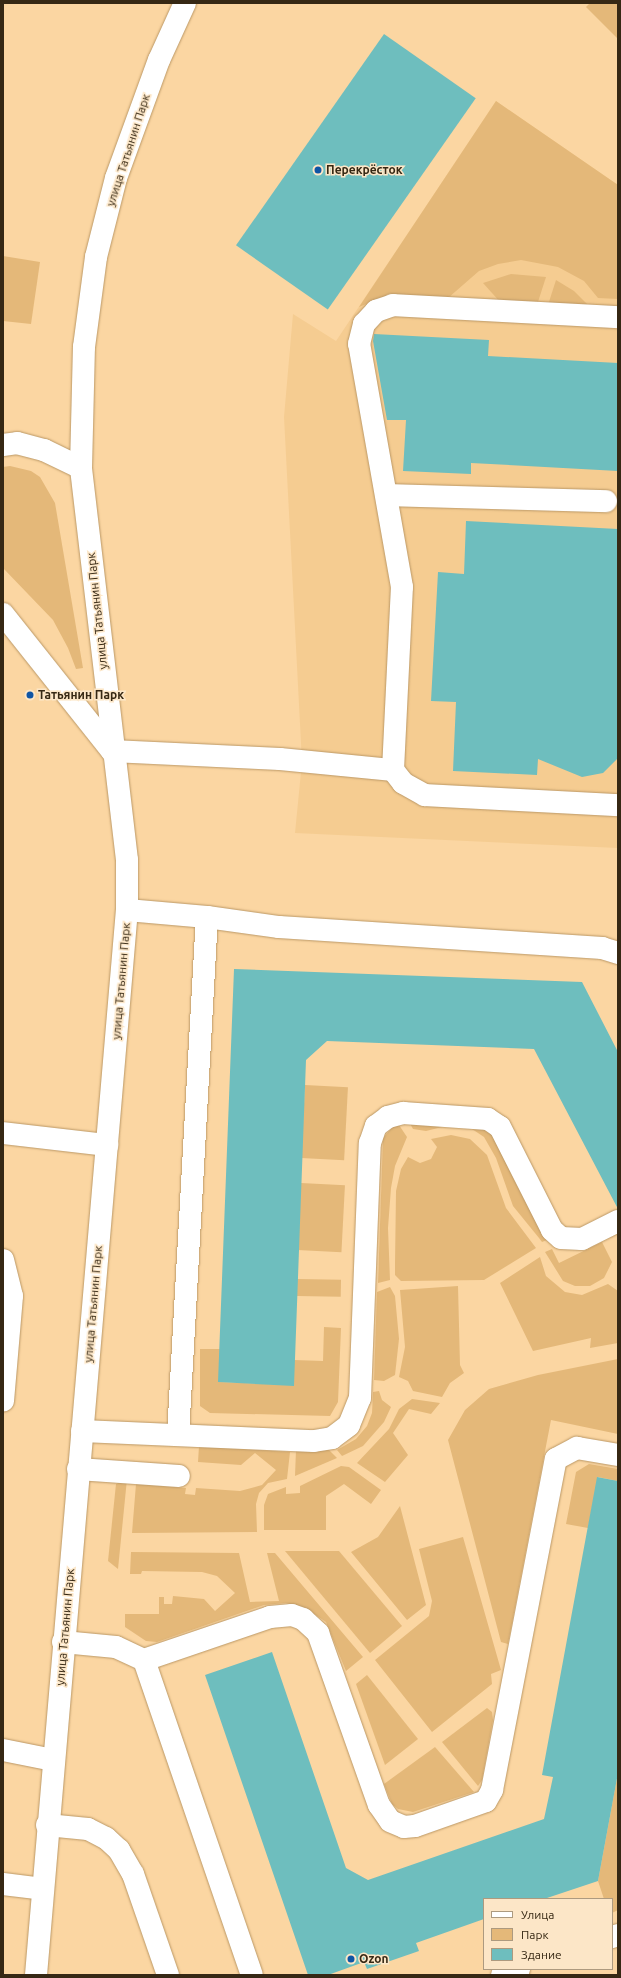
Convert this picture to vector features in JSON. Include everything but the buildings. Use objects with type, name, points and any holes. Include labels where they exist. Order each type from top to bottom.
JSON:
[{"type":"street","name":"улица Татьянин Парк","points":[[36,1975],[41,1889],[127,910],[127,860],[112,751],[81,468],[84,347],[96,256],[116,178],[157,66],[185,3]]},
{"type":"street","points":[[618,317],[393,305],[376,311],[364,324],[359,344],[386,494],[403,600],[393,770],[403,783],[425,795],[618,804]]},
{"type":"street","points":[[3,445],[17,443],[44,450],[81,468]]},
{"type":"street","points":[[386,494],[606,501]]},
{"type":"street","points":[[3,614],[112,751],[280,759],[393,770]]},
{"type":"street","points":[[127,910],[206,916],[279,928],[602,948],[618,953]]},
{"type":"street","points":[[178,1435],[206,916]]},
{"type":"street","points":[[82,1431],[323,1440],[340,1433],[349,1425],[360,1398],[370,1143],[376,1126],[388,1117],[403,1113],[488,1119],[500,1127],[552,1230],[562,1238],[582,1239],[618,1221]]},
{"type":"street","points":[[3,1133],[107,1145]]},
{"type":"street","points":[[3,1260],[12,1296],[5,1356],[3,1401]]},
{"type":"street","points":[[63,1642],[116,1647],[144,1660],[270,1617],[292,1615],[303,1619],[321,1639],[379,1805],[390,1821],[404,1827],[415,1826],[486,1801],[492,1790],[556,1459],[576,1448],[618,1455]]},
{"type":"street","points":[[78,1469],[179,1476]]},
{"type":"street","points":[[144,1660],[252,1975]]},
{"type":"street","points":[[3,1750],[53,1760]]},
{"type":"street","points":[[47,1825],[88,1829],[106,1838],[119,1850],[133,1874],[168,1975]]},
{"type":"street","points":[[3,1884],[41,1889]]},
{"type":"street","points":[[502,1975],[516,1970]]},
{"type":"shaded area","points":[[496,101],[618,185],[618,848],[295,833],[302,762],[284,417],[293,314],[336,341]]},
{"type":"green space","points":[[590,3],[618,3],[618,39],[586,7]]},
{"type":"green space","points":[[496,101],[618,185],[618,299],[598,298],[584,281],[558,267],[521,260],[498,264],[479,271],[448,298],[380,298],[359,307]]},
{"type":"green space","points":[[3,256],[40,262],[31,324],[3,321]]},
{"type":"green space","points":[[511,274],[546,277],[537,305],[501,303],[483,283]]},
{"type":"green space","points":[[556,280],[574,291],[590,307],[548,305]]},
{"type":"green space","points":[[10,466],[31,471],[40,477],[55,503],[83,668],[76,669],[68,648],[53,620],[3,568],[3,467]]},
{"type":"green space","points":[[305,1085],[348,1087],[344,1160],[301,1158]]},
{"type":"green space","points":[[407,1118],[474,1122],[492,1132],[547,1240],[542,1242],[513,1206],[496,1158],[484,1137],[472,1129],[446,1126],[426,1131],[413,1129]]},
{"type":"green space","points":[[397,1122],[407,1137],[395,1166],[391,1188],[388,1228],[390,1280],[378,1283],[383,1138]]},
{"type":"green space","points":[[451,1135],[470,1139],[487,1155],[506,1208],[536,1248],[484,1280],[401,1281],[395,1275],[395,1264],[396,1191],[401,1169],[408,1157],[420,1163],[431,1159],[437,1147],[431,1139]]},
{"type":"green space","points":[[301,1183],[345,1185],[341,1252],[297,1250]]},
{"type":"green space","points":[[602,1242],[612,1262],[604,1278],[590,1286],[575,1286],[563,1281],[545,1252],[552,1249],[559,1263]]},
{"type":"green space","points":[[540,1257],[546,1276],[565,1292],[582,1295],[608,1284],[618,1291],[618,1343],[590,1348],[591,1338],[533,1351],[500,1283]]},
{"type":"green space","points":[[297,1279],[341,1280],[341,1297],[297,1296]]},
{"type":"green space","points":[[458,1286],[460,1365],[464,1373],[450,1383],[442,1397],[413,1391],[408,1381],[399,1377],[405,1347],[400,1290]]},
{"type":"green space","points":[[390,1287],[395,1296],[399,1339],[395,1375],[384,1381],[374,1380],[377,1292]]},
{"type":"green space","points":[[324,1327],[341,1328],[338,1402],[330,1416],[210,1413],[200,1406],[200,1349],[220,1349],[219,1382],[293,1385],[294,1360],[323,1361]]},
{"type":"green space","points":[[618,1359],[618,1434],[551,1420],[508,1644],[501,1642],[448,1440],[465,1410],[489,1389],[538,1375]]},
{"type":"green space","points":[[379,1391],[382,1400],[391,1407],[384,1422],[363,1446],[342,1456],[337,1450],[356,1439],[367,1426],[372,1413],[373,1392]]},
{"type":"green space","points":[[412,1399],[440,1403],[431,1414],[409,1409],[393,1433],[408,1455],[385,1482],[357,1463],[389,1429],[399,1409]]},
{"type":"green space","points":[[199,1446],[290,1452],[287,1479],[268,1483],[259,1493],[256,1504],[257,1532],[132,1533],[136,1484],[186,1488],[185,1494],[195,1495],[196,1488],[240,1491],[262,1485],[276,1470],[255,1453],[241,1465],[198,1462]]},
{"type":"green space","points":[[296,1450],[329,1450],[337,1458],[295,1476]]},
{"type":"green space","points":[[589,1464],[618,1469],[618,1481],[598,1477],[588,1528],[566,1524],[576,1472]]},
{"type":"green space","points":[[341,1466],[349,1467],[381,1490],[371,1504],[344,1484],[326,1496],[326,1530],[264,1530],[264,1505],[268,1494],[286,1487],[286,1494],[300,1493],[300,1486]]},
{"type":"green space","points":[[127,1479],[118,1569],[108,1561],[116,1484]]},
{"type":"green space","points":[[400,1506],[426,1605],[407,1620],[351,1552],[378,1537]]},
{"type":"green space","points":[[463,1537],[501,1670],[491,1674],[492,1684],[432,1732],[375,1660],[429,1616],[432,1601],[419,1549]]},
{"type":"green space","points":[[285,1551],[339,1551],[402,1626],[370,1653]]},
{"type":"green space","points":[[131,1552],[239,1553],[250,1602],[279,1601],[267,1553],[275,1553],[363,1657],[346,1671],[326,1622],[307,1609],[286,1603],[264,1605],[157,1642],[146,1641],[125,1627],[125,1614],[159,1614],[159,1597],[164,1597],[164,1604],[172,1604],[173,1596],[204,1599],[215,1611],[235,1593],[217,1576],[202,1572],[142,1571],[141,1574],[130,1574]]},
{"type":"green space","points":[[367,1675],[418,1739],[385,1765],[356,1684]]},
{"type":"green space","points":[[487,1708],[492,1712],[493,1720],[482,1780],[478,1786],[442,1742]]},
{"type":"green space","points":[[435,1747],[474,1792],[413,1812],[398,1809],[392,1804],[384,1784]]},
{"type":"green space","points":[[618,1773],[618,1910],[613,1912],[613,1898],[604,1898],[598,1881]]},
{"type":"place","name":"Перекрёсток","points":[[318,170]]},
{"type":"place","name":"Татьянин Парк","points":[[30,695]]},
{"type":"place","name":"Ozon","points":[[351,1959]]}]
